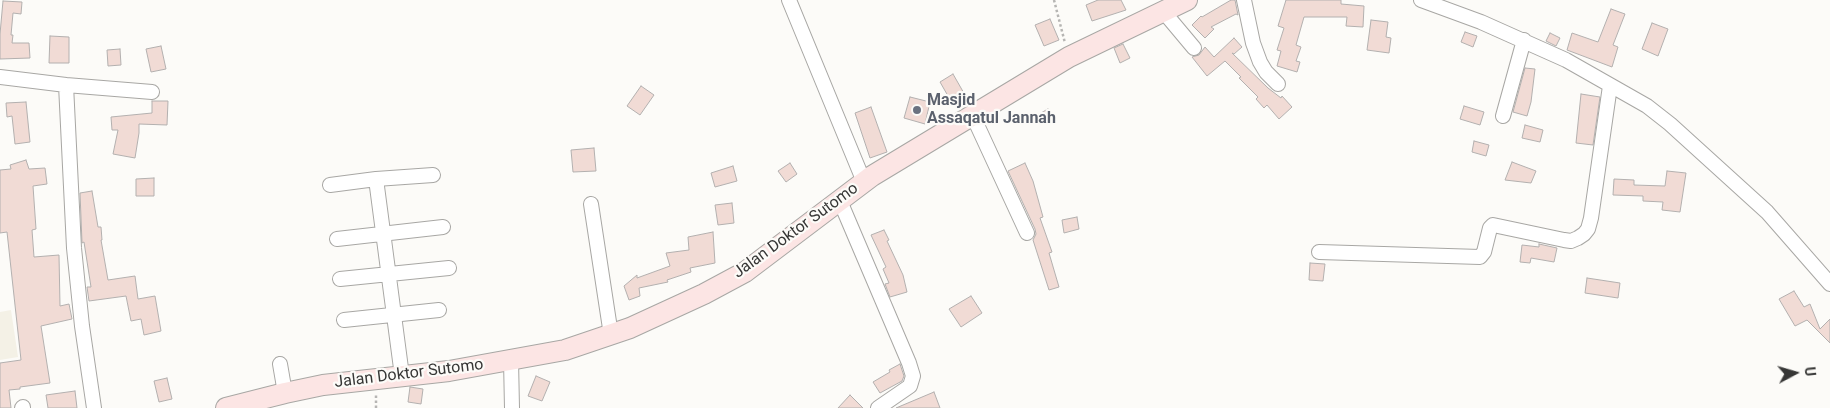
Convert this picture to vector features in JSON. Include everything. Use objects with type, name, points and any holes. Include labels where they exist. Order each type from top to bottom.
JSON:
[{"type":"street","points":[[789,0],[864,182]]},
{"type":"street","name":"Jalan Doktor Sutomo","points":[[226,408],[247,406],[285,393],[324,385],[449,371],[565,350],[611,335],[665,313],[745,272],[864,182],[972,114],[1069,56],[1185,0]]},
{"type":"street","points":[[1244,0],[1253,43],[1260,62],[1266,72],[1278,84]]},
{"type":"street","points":[[1421,0],[1524,40],[1566,60],[1647,106],[1670,124],[1767,212],[1830,284]]},
{"type":"street","points":[[1163,10],[1194,48]]},
{"type":"street","points":[[1503,116],[1524,40]]},
{"type":"street","points":[[0,77],[152,92]]},
{"type":"street","points":[[66,85],[74,248],[82,326],[94,408]]},
{"type":"street","points":[[1319,252],[1458,258],[1480,257],[1484,252],[1490,228],[1493,225],[1564,240],[1571,241],[1578,238],[1588,229],[1591,218],[1610,86]]},
{"type":"street","points":[[972,114],[1027,233]]},
{"type":"street","points":[[330,185],[376,179],[433,175]]},
{"type":"street","points":[[376,179],[402,376]]},
{"type":"street","points":[[840,201],[913,376],[910,386],[878,408]]},
{"type":"street","points":[[591,204],[611,335]]},
{"type":"street","points":[[336,239],[383,232],[443,227]]},
{"type":"street","points":[[340,279],[449,268]]},
{"type":"street","points":[[344,320],[438,310]]},
{"type":"street","points":[[511,360],[512,408]]},
{"type":"street","points":[[280,364],[285,393]]},
{"type":"path","points":[[1054,0],[1069,56]]},
{"type":"shaded area","points":[[11,310],[18,357],[0,360],[0,312]]},
{"type":"building","points":[[1098,0],[1121,0],[1126,10],[1092,21],[1086,5]]},
{"type":"building","points":[[1231,0],[1235,0],[1238,15],[1236,14],[1211,27],[1214,29],[1205,38],[1192,25],[1201,16]]},
{"type":"building","points":[[1286,0],[1341,0],[1341,4],[1364,6],[1363,27],[1346,26],[1347,17],[1304,17],[1296,45],[1301,47],[1296,61],[1300,62],[1297,72],[1277,66],[1281,51],[1277,50],[1284,28],[1278,26]]},
{"type":"building","points":[[3,1],[22,2],[21,14],[13,13],[12,43],[29,43],[30,58],[0,59]]},
{"type":"building","points":[[1611,9],[1625,14],[1613,45],[1618,47],[1612,67],[1567,50],[1572,33],[1598,42]]},
{"type":"building","points":[[1050,19],[1059,40],[1044,46],[1035,25]]},
{"type":"building","points":[[1371,20],[1388,22],[1386,37],[1391,38],[1389,53],[1367,50]]},
{"type":"building","points":[[1652,23],[1668,29],[1658,56],[1642,49]]},
{"type":"building","points":[[1465,32],[1477,36],[1473,47],[1461,42]]},
{"type":"building","points":[[1550,33],[1560,38],[1556,46],[1546,41]]},
{"type":"building","points":[[50,36],[69,37],[69,63],[49,63]]},
{"type":"building","points":[[1234,38],[1242,47],[1234,54],[1232,53],[1268,88],[1281,98],[1282,96],[1292,107],[1279,119],[1267,105],[1264,108],[1256,99],[1258,97],[1225,61],[1207,76],[1192,57],[1199,55],[1205,47],[1214,57]]},
{"type":"building","points":[[1123,44],[1130,58],[1120,63],[1114,48]]},
{"type":"building","points":[[161,46],[166,69],[151,72],[146,49]]},
{"type":"building","points":[[120,49],[121,65],[108,66],[107,50]]},
{"type":"building","points":[[1525,68],[1535,69],[1531,102],[1527,116],[1513,112]]},
{"type":"building","points":[[953,74],[965,95],[952,103],[940,82]]},
{"type":"building","points":[[641,86],[654,95],[640,115],[627,106]]},
{"type":"building","points":[[1581,94],[1600,97],[1593,145],[1576,143]]},
{"type":"building","name":"Masjid Assaqatul Jannah","points":[[910,97],[930,102],[925,124],[904,118]]},
{"type":"building","points":[[152,101],[168,101],[167,125],[139,124],[135,158],[113,154],[118,130],[112,130],[111,117],[152,113]]},
{"type":"building","points":[[26,102],[30,142],[15,144],[12,116],[7,117],[6,103]]},
{"type":"building","points":[[1464,106],[1484,112],[1480,125],[1460,119]]},
{"type":"building","points":[[871,107],[887,152],[870,158],[855,113]]},
{"type":"building","points":[[1048,109],[1052,118],[1040,124],[1037,115]]},
{"type":"building","points":[[1525,125],[1543,130],[1540,142],[1522,138]]},
{"type":"building","points":[[1474,141],[1489,145],[1486,156],[1472,152]]},
{"type":"building","points":[[594,148],[596,171],[573,172],[571,150]]},
{"type":"building","points":[[26,160],[29,169],[45,168],[47,184],[33,186],[36,229],[32,230],[34,257],[59,255],[60,306],[69,304],[72,319],[41,326],[50,383],[9,390],[11,408],[0,408],[0,363],[21,360],[7,232],[0,233],[0,170],[11,169],[10,165]]},
{"type":"building","points":[[1512,162],[1536,171],[1531,183],[1505,180]]},
{"type":"building","points":[[790,163],[797,174],[786,182],[778,171]]},
{"type":"building","points":[[1025,163],[1033,181],[1043,217],[1040,218],[1052,252],[1049,253],[1059,287],[1049,290],[1033,240],[1036,234],[1035,229],[1008,171]]},
{"type":"building","points":[[733,166],[737,181],[715,187],[711,173]]},
{"type":"building","points":[[1667,171],[1686,173],[1680,212],[1662,210],[1663,202],[1643,201],[1643,196],[1613,195],[1614,179],[1634,180],[1634,185],[1665,186]]},
{"type":"building","points":[[154,178],[154,196],[136,196],[136,179]]},
{"type":"building","points":[[92,191],[98,227],[101,227],[101,240],[108,280],[135,276],[138,299],[155,296],[161,331],[144,335],[141,319],[131,321],[126,296],[89,301],[87,287],[91,287],[84,242],[82,243],[80,193]]},
{"type":"building","points":[[732,203],[734,223],[718,225],[715,205]]},
{"type":"building","points":[[1077,217],[1079,229],[1064,233],[1062,220]]},
{"type":"building","points":[[884,230],[889,240],[887,241],[903,275],[907,292],[890,297],[885,284],[889,283],[883,269],[886,267],[871,235]]},
{"type":"building","points":[[713,232],[715,263],[690,268],[691,272],[667,280],[668,282],[639,288],[640,296],[629,300],[624,286],[637,275],[637,278],[670,266],[666,253],[689,250],[688,237]]},
{"type":"building","points":[[1539,244],[1557,248],[1554,262],[1531,258],[1530,263],[1520,262],[1522,245],[1539,247]]},
{"type":"building","points":[[1310,263],[1325,264],[1323,281],[1309,280]]},
{"type":"building","points":[[1587,278],[1620,283],[1618,298],[1585,293]]},
{"type":"building","points":[[1794,291],[1804,307],[1810,304],[1820,329],[1830,319],[1830,343],[1807,320],[1795,326],[1779,299]]},
{"type":"building","points":[[971,296],[982,313],[961,327],[949,309]]},
{"type":"building","points":[[900,364],[904,376],[902,381],[880,393],[873,382]]},
{"type":"building","points":[[536,376],[550,382],[542,401],[528,396]]},
{"type":"building","points":[[167,378],[172,399],[159,402],[154,381]]},
{"type":"building","points":[[410,387],[423,389],[421,404],[408,402]]},
{"type":"building","points":[[75,391],[77,408],[48,408],[46,395]]},
{"type":"building","points":[[934,392],[940,408],[896,408]]},
{"type":"building","points":[[850,395],[863,408],[838,408]]},
{"type":"place","name":"Masjid Assaqatul Jannah","points":[[917,110]]}]
